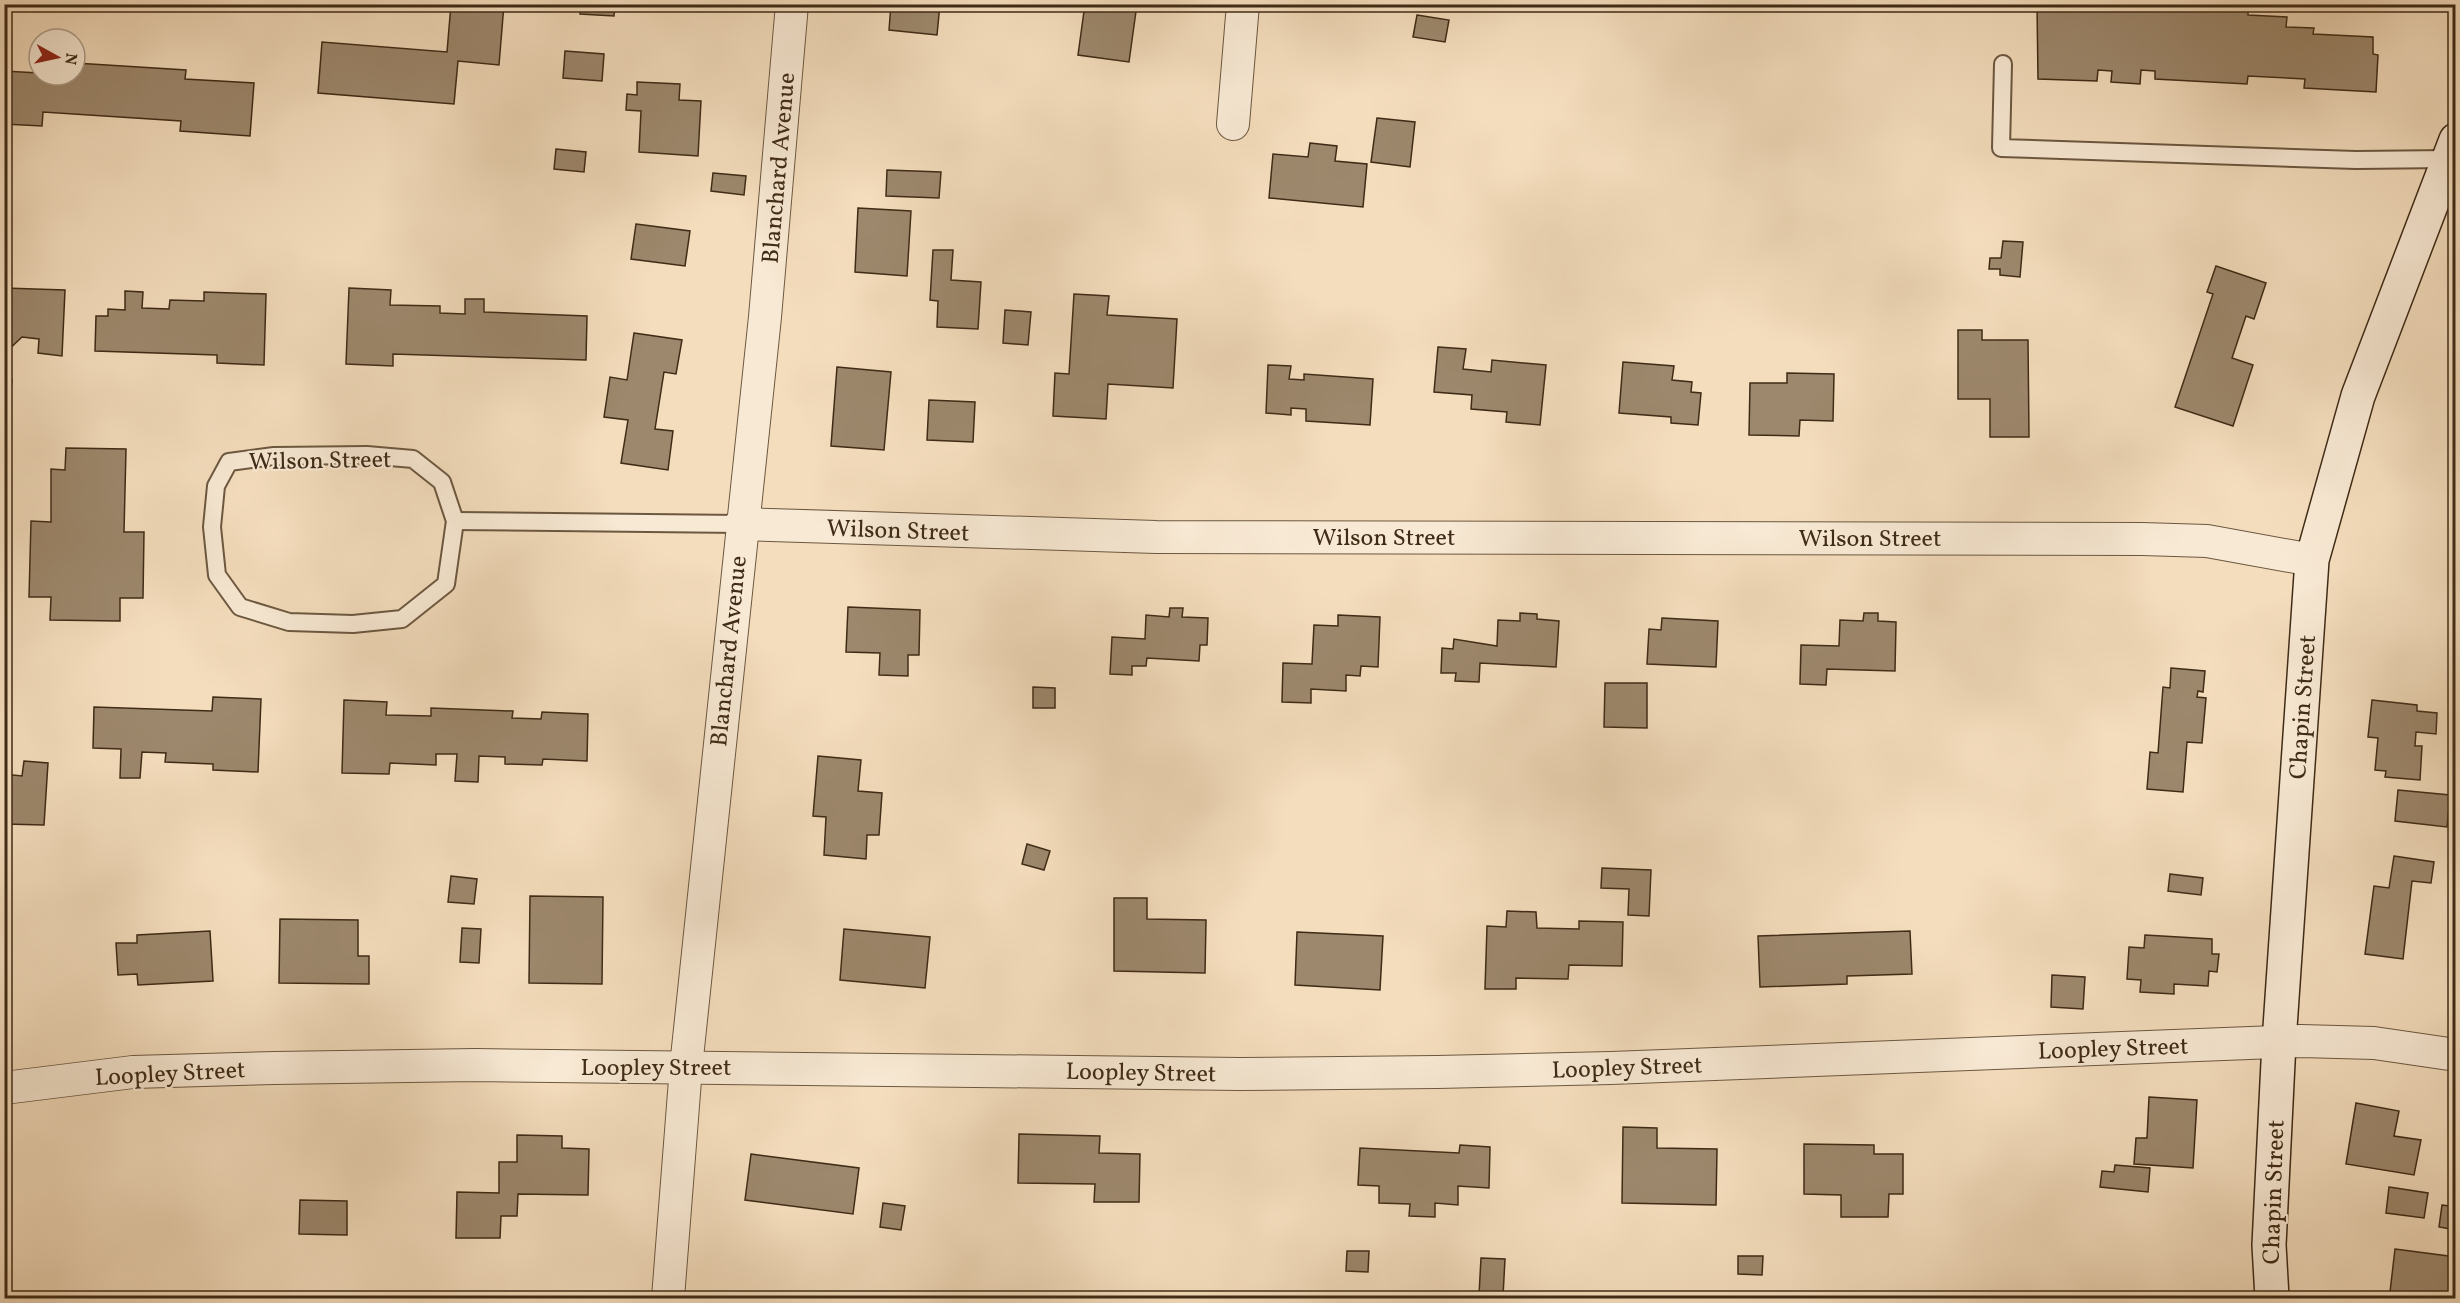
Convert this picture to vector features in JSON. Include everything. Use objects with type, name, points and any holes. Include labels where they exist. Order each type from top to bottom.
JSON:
[{"type":"main road","name":"Chapin Street","points":[[2272,1299],[2269,1245],[2279,1042],[2312,560],[2358,396],[2452,149]]},
{"type":"street","name":"Blanchard Avenue","points":[[668,1299],[686,1067],[741,524],[765,316],[792,4]]},
{"type":"street","points":[[1233,124],[1243,4]]},
{"type":"street","name":"Wilson Street","points":[[741,524],[1156,537],[2142,539],[2206,541],[2312,560]]},
{"type":"street","name":"Loopley Street","points":[[4,1088],[133,1072],[275,1068],[686,1067],[1240,1074],[1437,1072],[1611,1068],[2279,1042],[2374,1043],[2456,1056]]},
{"type":"lane","points":[[2004,64],[2001,147],[2356,160],[2452,149]]},
{"type":"lane","name":"Wilson Street","points":[[367,455],[413,459],[442,482],[455,521],[446,584],[402,619],[353,624],[289,622],[240,607],[218,575],[212,527],[216,486],[229,462],[274,456],[367,455]]},
{"type":"lane","name":"Wilson Street","points":[[455,521],[741,524]]},
{"type":"building","points":[[451,4],[504,4],[499,65],[458,61],[454,104],[318,93],[322,42],[447,52]]},
{"type":"building","points":[[581,4],[615,4],[614,16],[580,14]]},
{"type":"building","points":[[891,4],[940,4],[937,35],[889,30]]},
{"type":"building","points":[[1085,4],[1137,4],[1129,62],[1078,55]]},
{"type":"building","points":[[2037,4],[2248,4],[2248,15],[2287,17],[2286,27],[2314,28],[2313,34],[2373,37],[2373,54],[2378,55],[2376,92],[2304,88],[2305,79],[2248,76],[2247,84],[2155,79],[2155,71],[2141,70],[2140,84],[2111,82],[2112,71],[2098,70],[2097,81],[2038,79]]},
{"type":"building","points":[[1417,15],[1449,20],[1445,42],[1413,37]]},
{"type":"building","points":[[565,51],[604,54],[602,81],[563,78]]},
{"type":"building","points":[[87,64],[186,70],[185,79],[254,83],[250,136],[180,131],[181,121],[43,112],[42,126],[4,124],[4,71],[27,72],[27,87],[87,87]]},
{"type":"building","points":[[637,82],[680,84],[679,100],[701,101],[698,156],[639,152],[641,111],[626,110],[627,94],[637,95]]},
{"type":"building","points":[[1377,118],[1415,122],[1410,167],[1371,162]]},
{"type":"building","points":[[1310,143],[1337,146],[1335,161],[1367,164],[1363,207],[1269,198],[1273,154],[1308,157]]},
{"type":"building","points":[[556,149],[586,152],[584,172],[554,169]]},
{"type":"building","points":[[887,170],[941,172],[939,198],[886,196]]},
{"type":"building","points":[[713,173],[746,176],[744,195],[711,191]]},
{"type":"building","points":[[858,208],[911,211],[907,276],[855,272]]},
{"type":"building","points":[[636,224],[690,231],[685,266],[631,259]]},
{"type":"building","points":[[2003,241],[2023,242],[2020,277],[2000,275],[2000,269],[1989,269],[1990,258],[2001,258]]},
{"type":"building","points":[[933,250],[953,250],[951,280],[981,282],[978,329],[937,327],[938,301],[930,300]]},
{"type":"building","points":[[2216,266],[2266,283],[2254,319],[2246,316],[2232,358],[2253,365],[2233,426],[2175,407],[2213,294],[2207,292]]},
{"type":"building","points":[[4,288],[65,290],[62,356],[38,353],[39,339],[22,337],[4,354]]},
{"type":"building","points":[[349,288],[391,290],[390,305],[440,306],[440,313],[465,314],[465,299],[484,299],[484,312],[587,316],[586,360],[393,354],[393,366],[346,364]]},
{"type":"building","points":[[125,291],[143,292],[142,308],[169,309],[170,300],[204,301],[204,292],[266,294],[264,365],[217,363],[217,355],[95,351],[96,316],[108,316],[108,309],[125,310]]},
{"type":"building","points":[[1074,294],[1109,296],[1107,315],[1177,319],[1173,388],[1108,384],[1106,419],[1053,416],[1055,373],[1069,374]]},
{"type":"building","points":[[1005,310],[1031,312],[1028,345],[1003,343]]},
{"type":"building","points":[[1958,330],[1982,330],[1982,340],[2028,340],[2029,437],[1990,437],[1990,399],[1958,399]]},
{"type":"building","points":[[634,333],[682,340],[676,374],[664,372],[655,429],[673,431],[668,470],[621,463],[628,420],[604,417],[610,377],[627,380]]},
{"type":"building","points":[[1438,347],[1466,349],[1463,369],[1491,372],[1492,360],[1546,365],[1540,425],[1506,422],[1507,412],[1471,409],[1472,395],[1434,392]]},
{"type":"building","points":[[1623,362],[1674,366],[1672,380],[1692,382],[1691,392],[1701,393],[1698,425],[1671,423],[1671,417],[1619,413]]},
{"type":"building","points":[[1268,365],[1291,366],[1289,379],[1304,380],[1304,374],[1373,379],[1370,425],[1306,421],[1306,409],[1291,408],[1291,415],[1266,413]]},
{"type":"building","points":[[837,367],[891,372],[884,450],[831,446]]},
{"type":"building","points":[[1787,373],[1834,374],[1833,421],[1800,420],[1799,436],[1749,435],[1750,383],[1787,383]]},
{"type":"building","points":[[4,379],[12,380],[9,411],[4,410]]},
{"type":"building","points":[[929,400],[975,402],[973,442],[927,440]]},
{"type":"building","points":[[66,448],[126,449],[124,532],[144,532],[143,598],[120,598],[120,621],[50,620],[51,597],[29,597],[31,521],[51,522],[51,469],[65,470]]},
{"type":"building","points":[[848,607],[920,610],[919,655],[908,655],[908,676],[879,675],[880,653],[846,652]]},
{"type":"building","points":[[1170,608],[1183,608],[1182,617],[1208,618],[1207,645],[1200,645],[1199,661],[1147,658],[1146,666],[1132,666],[1132,675],[1110,674],[1112,637],[1145,639],[1146,615],[1169,617]]},
{"type":"building","points":[[1520,613],[1537,614],[1537,619],[1559,621],[1556,667],[1480,663],[1479,682],[1455,681],[1456,673],[1441,673],[1442,648],[1453,649],[1454,639],[1497,646],[1498,620],[1520,621]]},
{"type":"building","points":[[1864,613],[1878,613],[1878,621],[1896,622],[1895,671],[1827,669],[1826,685],[1800,684],[1801,645],[1839,646],[1840,620],[1863,621]]},
{"type":"building","points":[[1338,615],[1380,617],[1378,667],[1361,666],[1360,676],[1346,675],[1346,691],[1311,689],[1311,703],[1282,702],[1283,663],[1312,664],[1314,625],[1338,626]]},
{"type":"building","points":[[1662,618],[1718,621],[1716,667],[1647,664],[1649,629],[1661,630]]},
{"type":"building","points":[[2171,668],[2205,671],[2203,692],[2198,691],[2197,697],[2206,698],[2202,743],[2187,742],[2183,792],[2147,789],[2150,752],[2158,753],[2163,687],[2170,688]]},
{"type":"building","points":[[1605,683],[1647,683],[1647,728],[1604,727]]},
{"type":"building","points":[[1033,687],[1055,688],[1055,708],[1033,708]]},
{"type":"building","points":[[213,697],[261,699],[258,772],[213,770],[213,764],[165,762],[166,753],[142,752],[140,778],[120,778],[121,749],[93,748],[94,707],[212,711]]},
{"type":"building","points":[[344,700],[387,702],[386,715],[431,716],[431,708],[513,711],[512,718],[541,719],[542,712],[588,714],[587,761],[543,759],[542,765],[505,764],[505,757],[479,756],[478,782],[455,781],[457,754],[436,754],[436,765],[390,763],[389,774],[342,773]]},
{"type":"building","points":[[2372,700],[2417,705],[2417,711],[2437,713],[2436,734],[2416,732],[2415,746],[2422,746],[2420,780],[2385,777],[2386,771],[2375,770],[2378,738],[2368,737]]},
{"type":"building","points":[[818,756],[861,760],[858,791],[882,793],[879,835],[867,835],[866,859],[824,855],[826,817],[813,816]]},
{"type":"building","points":[[24,761],[48,763],[44,825],[4,824],[4,774],[22,776]]},
{"type":"building","points":[[2398,790],[2450,795],[2447,827],[2395,821]]},
{"type":"building","points":[[1027,844],[1050,851],[1044,870],[1022,864]]},
{"type":"building","points":[[2394,856],[2434,862],[2431,883],[2412,881],[2403,959],[2365,954],[2374,886],[2389,888]]},
{"type":"building","points":[[1602,868],[1651,870],[1649,916],[1628,915],[1629,889],[1601,888]]},
{"type":"building","points":[[2170,874],[2203,878],[2201,895],[2168,891]]},
{"type":"building","points":[[451,876],[477,879],[474,904],[448,902]]},
{"type":"building","points":[[530,896],[603,897],[602,984],[529,983]]},
{"type":"building","points":[[1114,898],[1147,898],[1147,919],[1206,920],[1205,973],[1114,971]]},
{"type":"building","points":[[1507,911],[1536,912],[1537,928],[1579,929],[1579,921],[1623,922],[1622,966],[1569,965],[1568,979],[1516,978],[1516,989],[1485,989],[1487,926],[1506,927]]},
{"type":"building","points":[[280,919],[358,920],[358,956],[369,956],[369,984],[279,983]]},
{"type":"building","points":[[462,928],[481,929],[479,963],[460,962]]},
{"type":"building","points":[[844,929],[930,937],[925,988],[840,980]]},
{"type":"building","points":[[210,931],[213,981],[138,985],[137,974],[118,975],[116,943],[137,943],[137,935]]},
{"type":"building","points":[[1910,931],[1912,974],[1847,976],[1847,984],[1760,987],[1758,936]]},
{"type":"building","points":[[1297,932],[1383,936],[1380,990],[1295,985]]},
{"type":"building","points":[[2145,935],[2212,939],[2212,954],[2219,954],[2217,972],[2209,971],[2208,986],[2174,984],[2174,994],[2140,992],[2141,980],[2127,979],[2129,947],[2144,948]]},
{"type":"building","points":[[2052,975],[2085,977],[2083,1009],[2051,1007]]},
{"type":"building","points":[[2149,1097],[2197,1100],[2193,1168],[2134,1164],[2136,1138],[2147,1138]]},
{"type":"building","points":[[2356,1103],[2399,1111],[2394,1136],[2421,1140],[2414,1175],[2346,1164]]},
{"type":"building","points":[[1623,1127],[1657,1128],[1657,1148],[1717,1149],[1716,1205],[1622,1203]]},
{"type":"building","points":[[1019,1134],[1100,1136],[1099,1153],[1140,1154],[1139,1202],[1094,1202],[1095,1184],[1018,1183]]},
{"type":"building","points":[[517,1135],[562,1136],[562,1148],[589,1149],[588,1195],[518,1194],[517,1216],[501,1216],[500,1238],[456,1238],[457,1192],[499,1193],[499,1162],[517,1162]]},
{"type":"building","points":[[1804,1144],[1874,1145],[1874,1154],[1903,1154],[1903,1194],[1889,1194],[1888,1217],[1841,1217],[1841,1195],[1804,1194]]},
{"type":"building","points":[[1460,1145],[1490,1147],[1489,1188],[1458,1186],[1458,1205],[1435,1203],[1435,1217],[1409,1216],[1410,1204],[1379,1203],[1379,1186],[1358,1185],[1360,1148],[1459,1153]]},
{"type":"building","points":[[751,1154],[859,1168],[853,1214],[745,1200]]},
{"type":"building","points":[[2115,1165],[2150,1168],[2148,1192],[2100,1187],[2102,1171],[2114,1172]]},
{"type":"building","points":[[2389,1187],[2428,1193],[2424,1218],[2386,1213]]},
{"type":"building","points":[[300,1200],[347,1201],[347,1235],[299,1234]]},
{"type":"building","points":[[883,1203],[905,1206],[901,1230],[880,1227]]},
{"type":"building","points":[[2442,1205],[2456,1207],[2456,1230],[2439,1227]]},
{"type":"building","points":[[2395,1249],[2456,1257],[2456,1298],[2405,1298],[2405,1295],[2390,1292]]},
{"type":"building","points":[[1347,1251],[1369,1251],[1368,1272],[1346,1271]]},
{"type":"building","points":[[1738,1256],[1763,1256],[1762,1275],[1738,1274]]},
{"type":"building","points":[[1481,1258],[1505,1259],[1503,1296],[1479,1295]]}]
